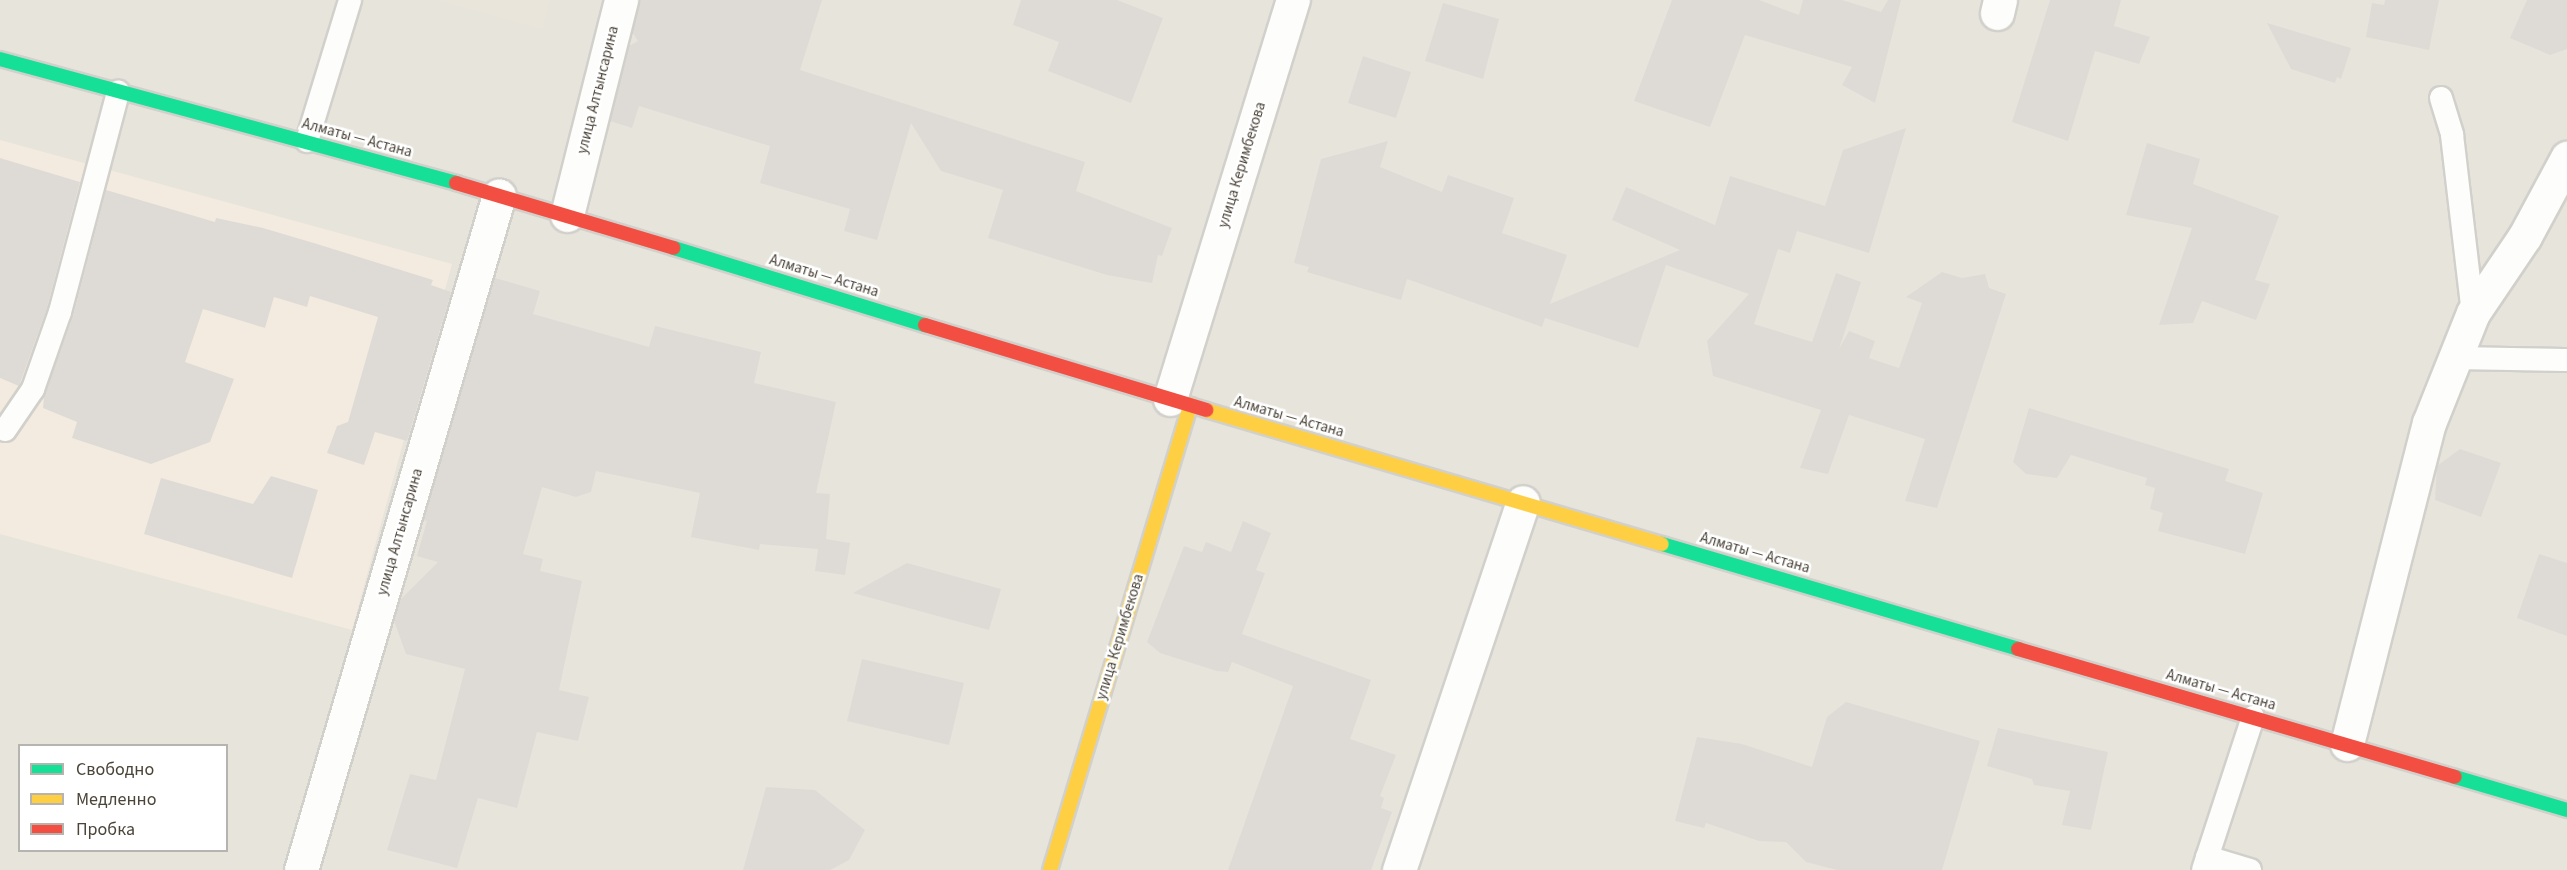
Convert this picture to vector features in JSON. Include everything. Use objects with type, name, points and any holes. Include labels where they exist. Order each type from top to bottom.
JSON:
[{"type":"main road","name":"Алматы — Астана","points":[[0,59],[499,195],[1180,402],[2567,810]]},
{"type":"main road","name":"улица Керимбекова","points":[[1050,870],[1180,402]]},
{"type":"street","name":"улица Алтынсарина","points":[[567,215],[621,0]]},
{"type":"street","name":"улица Керимбекова","points":[[1180,402],[1293,0]]},
{"type":"street","points":[[2347,744],[2429,423],[2473,313],[2525,236],[2567,158]]},
{"type":"street","name":"улица Алтынсарина","points":[[301,870],[499,195]]},
{"type":"street","points":[[1399,870],[1522,502]]},
{"type":"lane","points":[[307,141],[350,0]]},
{"type":"lane","points":[[6,430],[33,389],[60,312],[118,92]]},
{"type":"lane","points":[[2441,98],[2452,135],[2473,313]]},
{"type":"lane","points":[[2454,358],[2567,360]]},
{"type":"lane","points":[[2250,870],[2205,864],[2253,717]]},
{"type":"shaded area","points":[[0,0],[2567,0],[2567,870],[0,870]]},
{"type":"shaded area","points":[[438,0],[550,0],[542,29]]},
{"type":"shaded area","points":[[0,140],[452,264],[352,630],[0,534]]},
{"type":"building","points":[[639,0],[822,0],[800,70],[1085,162],[1076,191],[1172,228],[1162,256],[1158,255],[1152,283],[1107,275],[988,238],[1003,190],[941,171],[911,123],[877,240],[844,231],[850,209],[760,183],[770,146],[639,106],[632,128],[610,121],[629,46],[638,41],[632,32]]},
{"type":"building","points":[[1021,0],[1117,0],[1163,18],[1131,103],[1048,71],[1059,42],[1013,25]]},
{"type":"building","points":[[1672,0],[1759,0],[1799,15],[1803,0],[1842,0],[1881,12],[1888,0],[1901,0],[1875,103],[1842,85],[1852,67],[1745,35],[1710,127],[1634,101]]},
{"type":"building","points":[[2050,0],[2121,0],[2114,26],[2150,37],[2139,64],[2095,51],[2068,141],[2012,122]]},
{"type":"building","points":[[2385,0],[2439,0],[2429,50],[2366,37],[2372,3],[2384,5]]},
{"type":"building","points":[[2527,0],[2567,0],[2567,49],[2550,55],[2510,38]]},
{"type":"building","points":[[1443,3],[1499,19],[1483,79],[1425,61]]},
{"type":"building","points":[[2267,23],[2351,48],[2341,79],[2337,77],[2335,83],[2291,69]]},
{"type":"building","points":[[1363,56],[1411,72],[1396,118],[1348,103]]},
{"type":"building","points":[[1906,128],[1869,253],[1797,231],[1790,253],[1778,249],[1754,324],[1812,342],[1836,273],[1861,282],[1839,349],[1849,331],[1875,341],[1869,358],[1899,368],[1922,303],[1906,297],[1942,272],[1962,278],[1985,274],[1989,288],[2006,294],[1937,508],[1905,501],[1925,439],[1849,415],[1828,474],[1800,468],[1821,410],[1713,376],[1707,341],[1749,294],[1666,265],[1638,348],[1545,318],[1542,327],[1407,279],[1401,300],[1307,272],[1309,267],[1294,263],[1321,159],[1388,141],[1380,167],[1442,192],[1448,175],[1514,198],[1502,233],[1567,255],[1550,304],[1680,250],[1612,220],[1626,187],[1715,225],[1730,176],[1825,206],[1843,150]]},
{"type":"building","points":[[2147,143],[2200,159],[2193,184],[2279,216],[2255,280],[2270,284],[2256,320],[2202,301],[2193,323],[2159,325],[2192,228],[2126,215]]},
{"type":"building","points":[[0,158],[80,182],[47,308],[19,386],[0,378]]},
{"type":"building","points":[[106,190],[215,222],[216,218],[263,228],[433,280],[431,285],[451,292],[407,441],[375,432],[364,465],[327,453],[337,426],[348,422],[378,317],[310,296],[307,307],[274,297],[265,328],[203,309],[185,362],[234,379],[210,442],[151,464],[72,438],[77,422],[43,408],[44,397],[73,316]]},
{"type":"building","points":[[495,278],[540,291],[533,314],[649,347],[655,326],[761,352],[754,383],[836,402],[816,493],[830,494],[826,539],[850,543],[845,575],[815,571],[818,549],[760,544],[759,550],[691,537],[700,493],[596,471],[591,492],[576,497],[542,487],[523,554],[543,559],[540,571],[582,581],[559,690],[589,697],[578,741],[537,732],[517,808],[478,798],[457,868],[387,850],[410,774],[436,780],[465,669],[406,654],[394,621],[399,601],[438,562],[417,556],[427,521],[423,520]]},
{"type":"building","points":[[2029,408],[2229,469],[2225,481],[2263,493],[2245,554],[2158,531],[2163,513],[2150,509],[2155,488],[2145,485],[2147,478],[2071,455],[2057,478],[2026,474],[2013,462]]},
{"type":"building","points":[[2460,449],[2501,463],[2481,517],[2435,500],[2437,466]]},
{"type":"building","points":[[271,476],[318,490],[292,578],[144,534],[161,478],[253,504]]},
{"type":"building","points":[[1243,521],[1271,533],[1256,570],[1265,573],[1242,634],[1371,680],[1350,739],[1396,755],[1380,796],[1384,798],[1381,808],[1392,812],[1371,870],[1228,870],[1293,686],[1232,662],[1228,672],[1217,671],[1160,653],[1147,642],[1184,546],[1202,552],[1206,542],[1231,552]]},
{"type":"building","points":[[2539,554],[2567,563],[2567,636],[2517,618]]},
{"type":"building","points":[[907,563],[1001,589],[989,630],[853,593]]},
{"type":"building","points":[[862,659],[964,683],[949,745],[847,721]]},
{"type":"building","points":[[1846,702],[1980,741],[1942,870],[1837,870],[1806,862],[1786,842],[1759,841],[1706,823],[1704,828],[1675,821],[1697,737],[1742,744],[1812,767],[1827,717]]},
{"type":"building","points":[[1998,728],[2108,752],[2091,830],[2062,825],[2070,791],[2034,785],[2032,779],[1987,766]]},
{"type":"building","points":[[766,787],[815,790],[865,830],[849,860],[830,870],[743,870]]},
{"type":"traffic: fast","points":[[0,59],[456,183]]},
{"type":"traffic: fast","points":[[674,248],[925,325]]},
{"type":"traffic: fast","points":[[1662,544],[2018,649]]},
{"type":"traffic: fast","points":[[2455,777],[2567,810]]},
{"type":"traffic: slow","points":[[1050,870],[1190,405]]},
{"type":"traffic: slow","points":[[1206,410],[1662,544]]},
{"type":"traffic: jam","points":[[456,183],[674,248]]},
{"type":"traffic: jam","points":[[925,325],[1206,410]]},
{"type":"traffic: jam","points":[[2018,649],[2455,777]]}]
